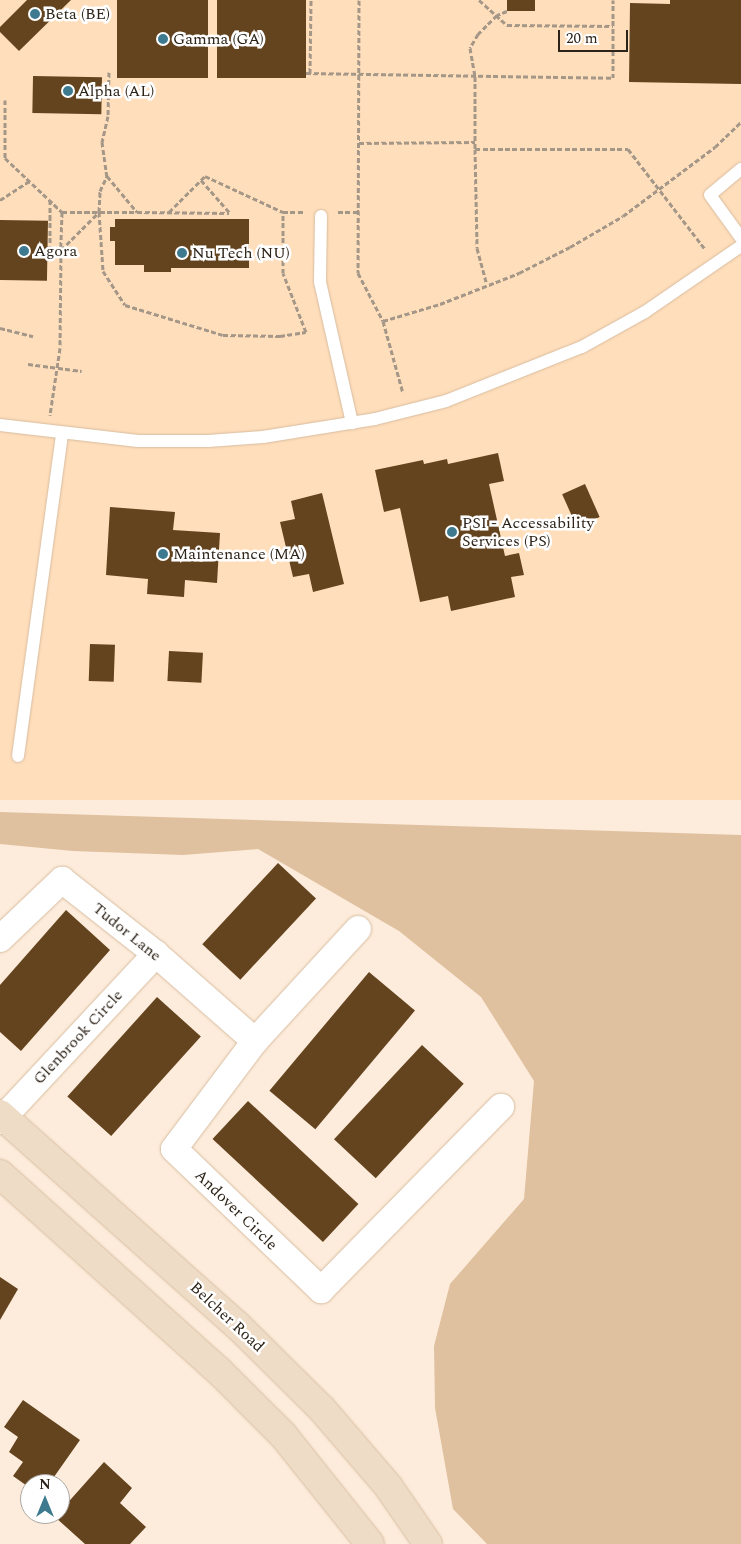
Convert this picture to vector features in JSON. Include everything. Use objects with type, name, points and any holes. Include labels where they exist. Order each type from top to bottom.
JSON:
[{"type":"main road","name":"Belcher Road","points":[[1,1118],[238,1326],[320,1408],[388,1486],[428,1544]]},
{"type":"main road","points":[[0,1174],[218,1371],[276,1428],[370,1544]]},
{"type":"street","name":"Tudor Lane","points":[[0,939],[62,880],[156,954],[255,1041]]},
{"type":"street","name":"Andover Circle","points":[[358,929],[255,1041],[174,1149],[320,1290],[501,1107]]},
{"type":"street","name":"Glenbrook Circle","points":[[1,1118],[156,954]]},
{"type":"lane","points":[[741,169],[710,195],[741,238]]},
{"type":"lane","points":[[320,213],[320,282],[352,423]]},
{"type":"lane","points":[[0,425],[62,434],[138,441],[208,441],[263,437],[352,423],[400,413],[505,380],[582,347],[645,312],[741,246]]},
{"type":"lane","points":[[18,756],[62,434]]},
{"type":"path","points":[[310,0],[308,74],[613,78],[613,0]]},
{"type":"path","points":[[359,0],[358,273],[383,321],[404,398],[400,413]]},
{"type":"path","points":[[479,0],[507,25],[613,26]]},
{"type":"path","points":[[488,285],[477,248],[475,76],[470,48],[478,34],[497,15],[507,11]]},
{"type":"path","points":[[109,72],[108,116],[102,142],[107,176],[137,212]]},
{"type":"path","points":[[5,100],[5,158],[62,212],[229,212],[201,180]]},
{"type":"path","points":[[383,321],[440,304],[488,285],[570,247],[623,216],[715,147],[741,122]]},
{"type":"path","points":[[359,143],[475,142]]},
{"type":"path","points":[[475,149],[628,149],[716,264]]},
{"type":"path","points":[[107,176],[100,191],[99,212],[103,271],[125,305],[223,334],[280,336],[306,332],[284,273],[284,212]]},
{"type":"path","points":[[170,212],[205,176],[284,212],[357,212]]},
{"type":"path","points":[[0,200],[29,181]]},
{"type":"path","points":[[50,200],[50,250],[61,250],[99,212]]},
{"type":"path","points":[[49,423],[58,368],[62,212]]},
{"type":"path","points":[[0,328],[33,336]]},
{"type":"path","points":[[28,364],[82,370]]},
{"type":"shaded area","points":[[0,0],[741,0],[741,800],[0,800]]},
{"type":"shaded area","points":[[0,812],[741,835],[741,1544],[487,1544],[453,1509],[435,1408],[434,1346],[450,1284],[524,1199],[534,1081],[481,997],[399,931],[258,849],[183,855],[73,851],[0,844]]},
{"type":"building","name":"Beta (BE)","points":[[27,0],[71,0],[19,51],[0,32],[0,27]]},
{"type":"building","name":"Gamma (GA)","points":[[117,0],[208,0],[208,78],[117,78]]},
{"type":"building","points":[[217,0],[306,0],[306,78],[217,78]]},
{"type":"building","points":[[507,0],[535,0],[535,11],[507,11]]},
{"type":"building","points":[[670,0],[741,0],[741,84],[629,82],[630,3],[670,4]]},
{"type":"building","name":"Alpha (AL)","points":[[33,76],[102,77],[101,114],[32,113]]},
{"type":"building","name":"Nu Tech (NU)","points":[[115,219],[249,219],[249,268],[171,268],[171,272],[144,272],[144,265],[115,265],[115,241],[110,241],[110,227],[115,227]]},
{"type":"building","name":"Agora","points":[[0,220],[48,221],[47,281],[0,280]]},
{"type":"building","name":"PSI - Accessability Services (PS)","points":[[498,453],[504,481],[489,484],[505,556],[519,553],[524,575],[511,577],[515,597],[451,611],[448,596],[420,602],[400,508],[384,512],[375,470],[423,460],[424,464],[447,459],[448,464]]},
{"type":"building","points":[[585,484],[600,517],[577,527],[562,494]]},
{"type":"building","points":[[322,493],[344,584],[313,592],[309,574],[293,577],[280,522],[295,519],[291,501]]},
{"type":"building","name":"Maintenance (MA)","points":[[110,507],[175,512],[173,530],[220,533],[217,583],[185,580],[184,597],[147,594],[148,579],[106,575]]},
{"type":"building","points":[[90,644],[115,645],[114,682],[89,681]]},
{"type":"building","points":[[169,651],[203,653],[201,683],[167,681]]},
{"type":"building","points":[[278,863],[316,898],[240,980],[202,944]]},
{"type":"building","points":[[66,910],[110,950],[21,1051],[0,1032],[0,985]]},
{"type":"building","points":[[369,972],[415,1011],[315,1129],[269,1091]]},
{"type":"building","points":[[157,997],[201,1036],[111,1136],[67,1097]]},
{"type":"building","points":[[422,1045],[464,1084],[376,1178],[334,1139]]},
{"type":"building","points":[[248,1101],[358,1204],[323,1242],[213,1139]]},
{"type":"building","points":[[0,1277],[18,1289],[0,1320]]},
{"type":"building","points":[[23,1400],[80,1440],[56,1474],[20,1474],[20,1481],[13,1476],[23,1462],[9,1452],[18,1437],[4,1427]]},
{"type":"building","points":[[104,1462],[132,1488],[120,1503],[146,1527],[130,1544],[85,1544],[63,1524],[70,1524],[70,1500]]},
{"type":"place","name":"Beta (BE)","points":[[35,14]]},
{"type":"place","name":"Gamma (GA)","points":[[163,39]]},
{"type":"place","name":"Alpha (AL)","points":[[68,91]]},
{"type":"place","name":"Agora","points":[[24,251]]},
{"type":"place","name":"Nu Tech (NU)","points":[[182,253]]},
{"type":"place","name":"PSI - Accessability Services (PS)","points":[[452,532]]},
{"type":"place","name":"Maintenance (MA)","points":[[163,554]]}]
